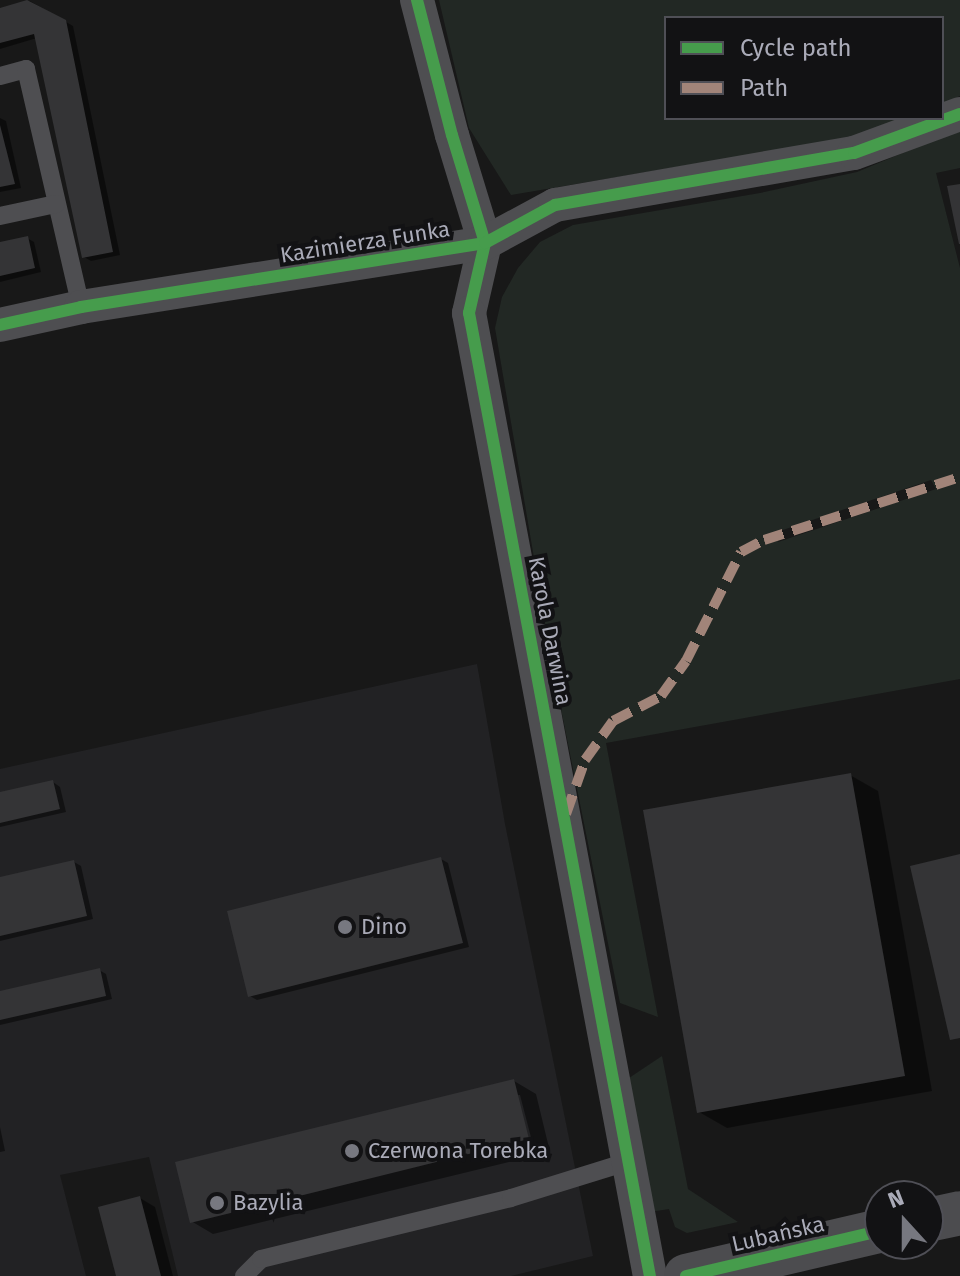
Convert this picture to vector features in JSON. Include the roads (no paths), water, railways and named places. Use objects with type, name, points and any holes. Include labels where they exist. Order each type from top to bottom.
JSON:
[{"type":"main road","name":"Lubańska","points":[[686,1276],[864,1235]]},
{"type":"street","name":"Karola Darwina","points":[[417,0],[452,135],[485,243],[469,313],[650,1276]]},
{"type":"street","name":"Kazimierza Funka","points":[[0,325],[81,307],[485,243],[555,205],[854,153],[944,120]]},
{"type":"lane","points":[[0,76],[26,69],[81,307]]},
{"type":"lane","points":[[0,216],[56,204]]},
{"type":"lane","points":[[244,1276],[261,1259],[511,1198],[627,1162]]},
{"type":"place","name":"Dino","points":[[345,927]]},
{"type":"place","name":"Czerwona Torebka","points":[[352,1151]]},
{"type":"place","name":"Bazylia","points":[[217,1203]]}]
